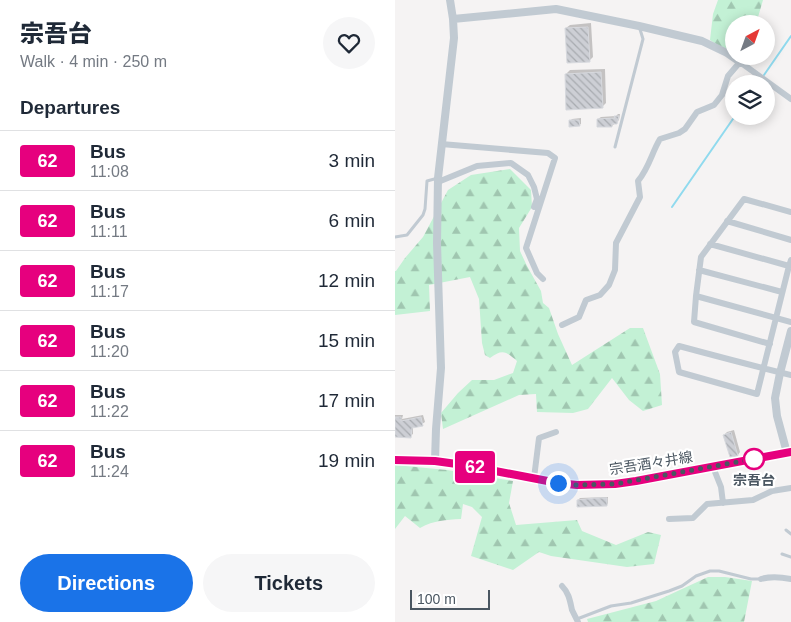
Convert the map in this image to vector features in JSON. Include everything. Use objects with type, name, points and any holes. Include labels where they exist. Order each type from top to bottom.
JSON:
[{"type":"main road","name":"宗吾酒々井線","points":[[395,460],[435,461],[577,485],[615,484],[789,453]]},
{"type":"street","points":[[435,461],[441,368],[437,243],[438,180],[454,38],[450,0]]},
{"type":"street","points":[[453,19],[556,9],[702,41],[725,52]]},
{"type":"street","points":[[562,325],[579,317],[586,300],[600,295],[609,285],[615,270],[616,243],[640,197],[638,181],[645,172],[660,138],[679,133],[685,129],[697,112],[714,105],[722,96],[728,76],[737,65]]},
{"type":"street","points":[[744,65],[791,99]]},
{"type":"street","points":[[441,144],[548,154],[555,158],[526,248],[537,273],[543,279]]},
{"type":"street","points":[[438,180],[477,166],[511,163],[528,175],[537,199],[534,207]]},
{"type":"street","points":[[770,344],[694,322],[699,270],[701,258],[744,199],[791,212]]},
{"type":"street","points":[[727,221],[791,240]]},
{"type":"street","points":[[710,244],[790,263],[783,292],[776,318],[770,344],[764,368],[757,394],[679,372],[675,352],[679,346],[764,368],[780,373],[791,375]]},
{"type":"street","points":[[699,270],[783,292]]},
{"type":"street","points":[[696,296],[791,322]]},
{"type":"street","points":[[789,453],[777,416],[775,398],[791,331]]},
{"type":"street","points":[[534,478],[539,438],[557,432]]},
{"type":"street","points":[[713,467],[721,488],[723,503]]},
{"type":"street","points":[[669,519],[693,518],[707,504],[753,500],[772,491],[791,488]]},
{"type":"street","points":[[761,579],[782,577],[791,579]]},
{"type":"street","points":[[562,586],[566,590],[577,621]]},
{"type":"lane","points":[[615,147],[643,40],[639,26]]},
{"type":"lane","points":[[395,237],[407,235],[423,215],[427,181],[438,180]]},
{"type":"lane","points":[[785,530],[791,534]]},
{"type":"lane","points":[[782,554],[791,557]]},
{"type":"lane","points":[[577,621],[611,606],[631,603],[669,591],[682,586],[696,576],[710,571],[719,571],[751,579],[761,579]]},
{"type":"green space","points":[[718,0],[763,0],[759,15],[725,15],[725,48],[710,40],[713,14]]},
{"type":"green space","points":[[510,169],[531,190],[532,207],[519,228],[520,251],[541,291],[543,303],[549,308],[572,365],[630,328],[643,328],[660,374],[662,405],[643,411],[629,400],[612,378],[588,409],[573,413],[537,412],[536,394],[519,395],[443,429],[441,413],[472,380],[494,380],[513,373],[517,361],[504,352],[490,358],[485,355],[482,343],[479,299],[470,277],[429,285],[430,311],[395,315],[395,271],[423,237],[448,190],[471,175]]},
{"type":"green space","points":[[395,465],[447,470],[513,481],[509,503],[516,525],[577,520],[582,531],[616,545],[648,532],[661,535],[654,564],[627,567],[551,556],[539,552],[513,570],[471,556],[482,517],[472,507],[463,504],[461,519],[435,522],[420,528],[405,516],[395,529]]},
{"type":"green space","points":[[708,577],[725,577],[752,581],[744,622],[588,622],[587,619],[656,601]]},
{"type":"building","points":[[588,27],[590,62],[567,63],[565,28]]},
{"type":"building","points":[[601,72],[603,108],[566,110],[565,74]]},
{"type":"building","points":[[614,116],[619,116],[617,124],[612,124],[612,127],[597,127],[597,119],[615,118]]},
{"type":"building","points":[[569,120],[579,120],[580,126],[569,127]]},
{"type":"building","points":[[395,417],[401,417],[401,421],[421,417],[423,426],[412,428],[411,438],[395,437]]},
{"type":"building","points":[[731,432],[738,456],[730,457],[723,435]]},
{"type":"building","points":[[607,498],[607,506],[577,507],[577,500]]},
{"type":"waterway","points":[[764,75],[791,36]]},
{"type":"waterway","points":[[672,207],[729,125]]},
{"type":"bus line","name":"62","points":[[395,460],[435,461],[558,483],[595,485],[636,481],[791,452]]},
{"type":"place","name":"宗吾台","points":[[754,459]]},
{"type":"route","points":[[558,483],[577,485],[615,484],[754,459]]}]
